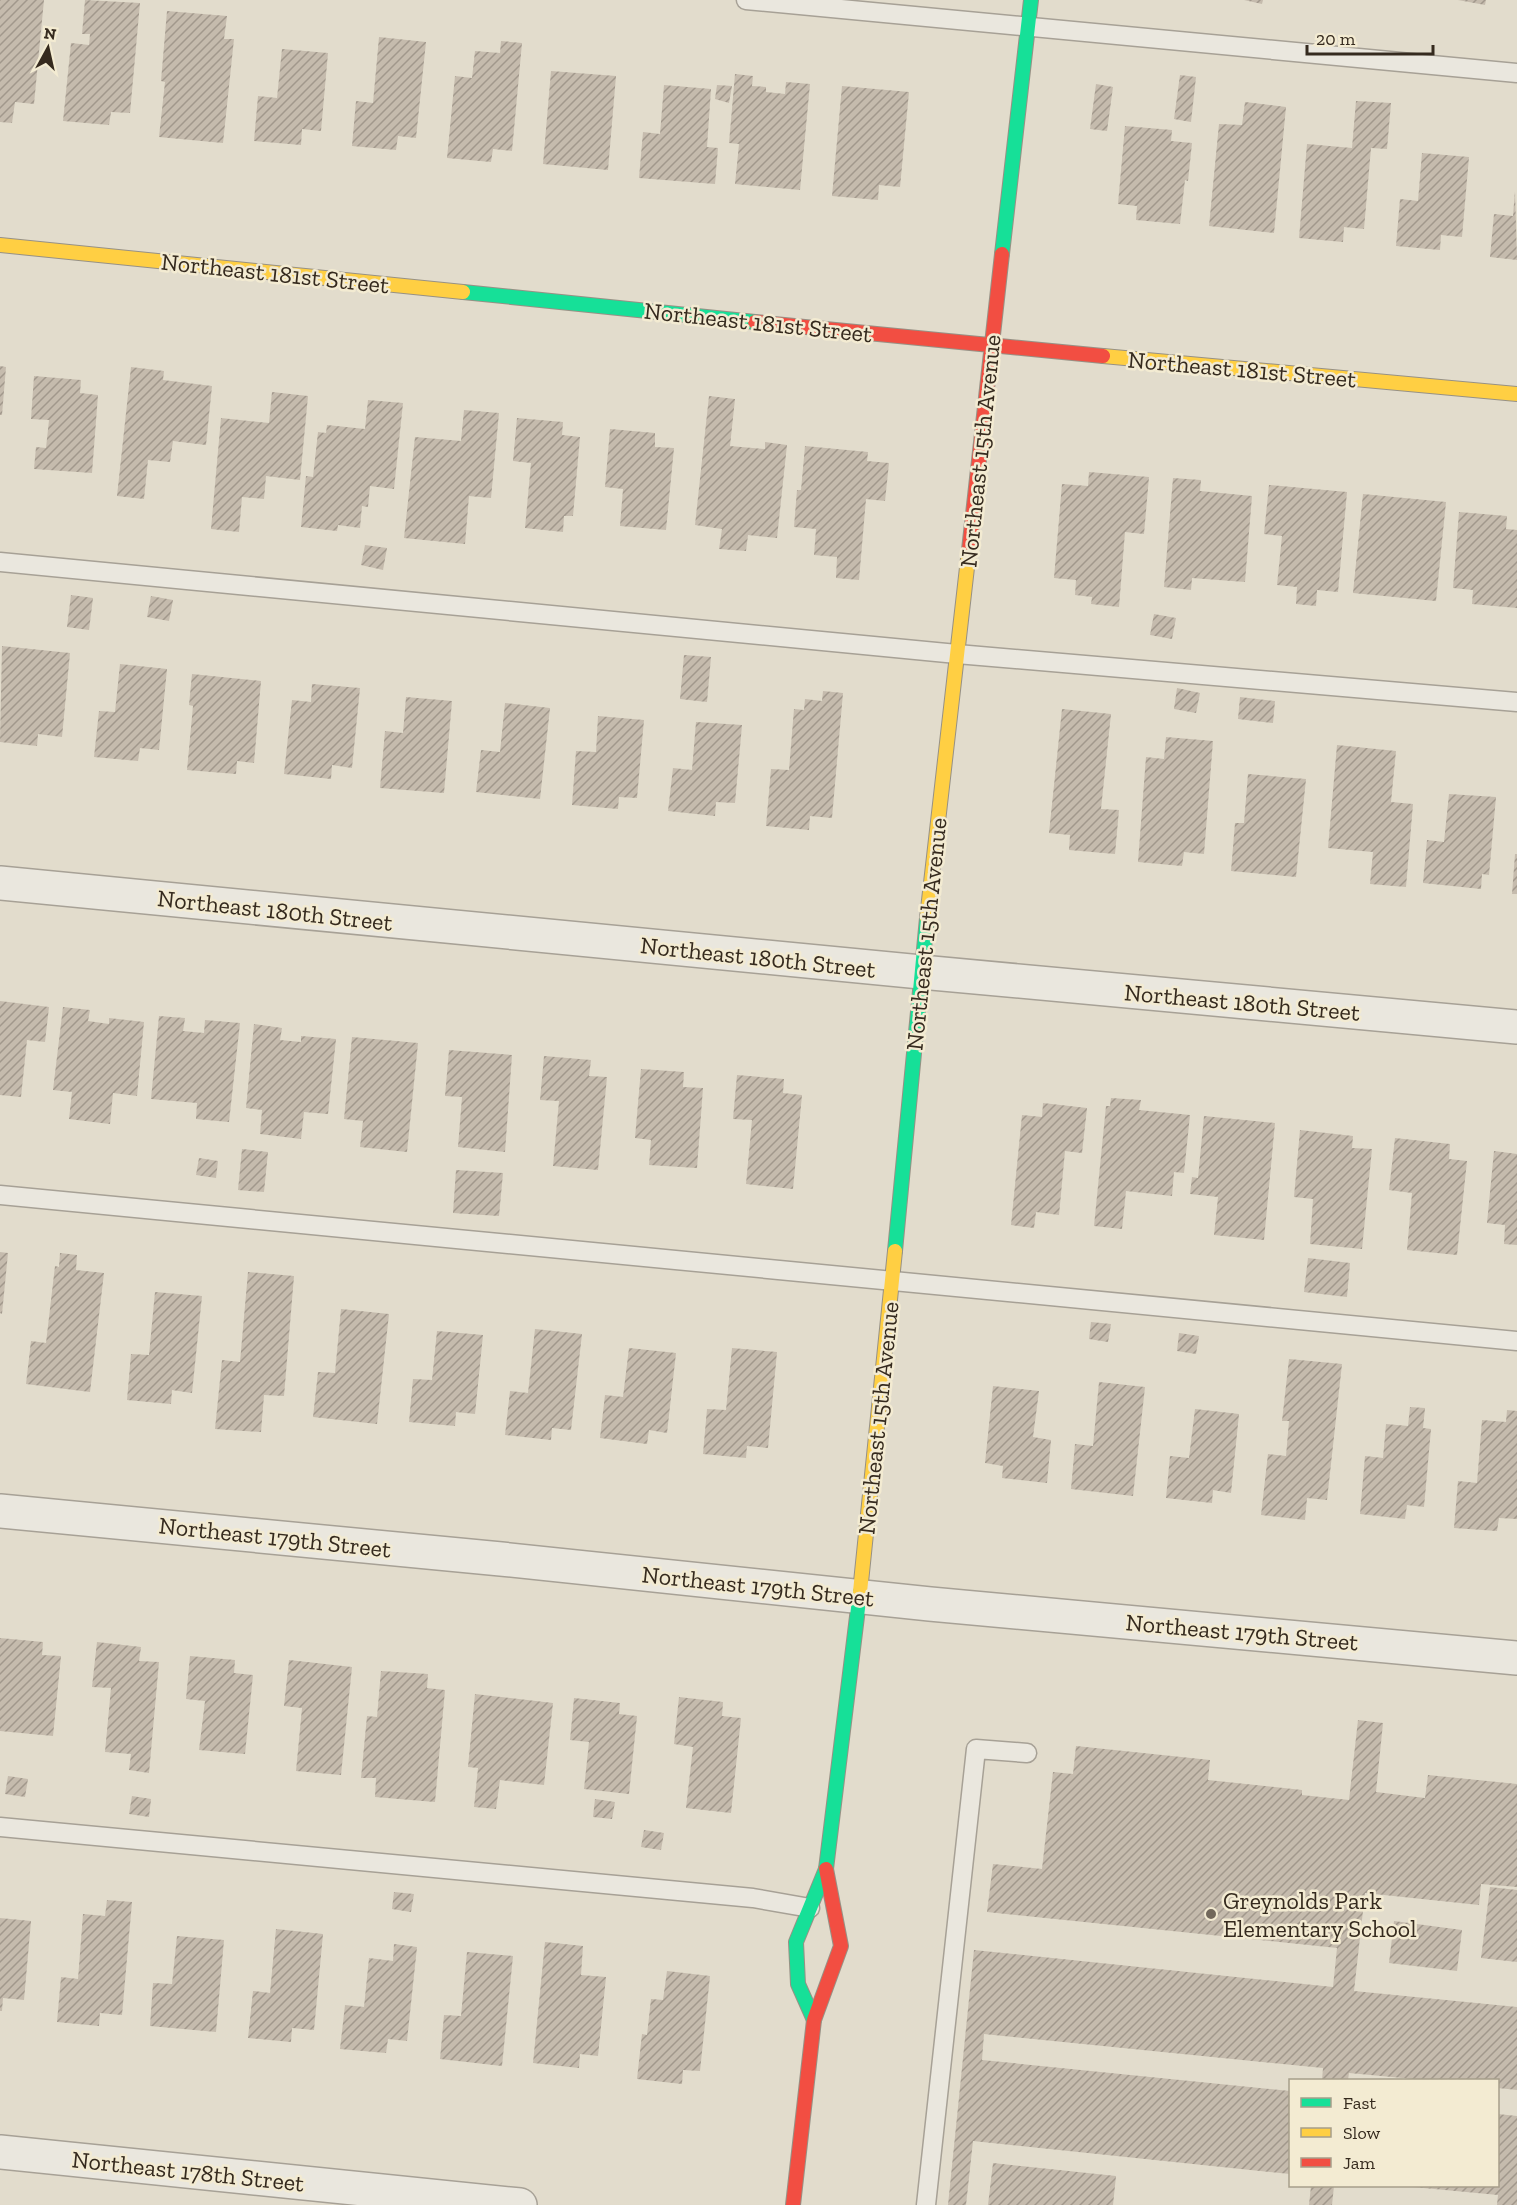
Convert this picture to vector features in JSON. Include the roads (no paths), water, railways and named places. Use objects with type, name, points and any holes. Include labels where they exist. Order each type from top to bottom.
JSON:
[{"type":"street","name":"Northeast 15th Avenue","points":[[814,2020],[798,1984],[796,1942],[825,1869],[859,1597],[921,972],[1031,0]]},
{"type":"street","name":"Northeast 181st Street","points":[[0,244],[992,346],[1517,394]]},
{"type":"street","name":"Northeast 180th Street","points":[[0,883],[1517,1027]]},
{"type":"street","name":"Northeast 179th Street","points":[[0,1510],[859,1597],[1517,1658]]},
{"type":"street","name":"Northeast 15th Avenue","points":[[794,2205],[814,2020],[841,1946],[825,1869]]},
{"type":"street","name":"Northeast 178th Street","points":[[0,2152],[520,2205]]},
{"type":"lane","points":[[746,0],[1517,73]]},
{"type":"lane","points":[[0,562],[957,654],[1517,702]]},
{"type":"lane","points":[[0,1195],[1517,1341]]},
{"type":"lane","points":[[926,2205],[976,1749],[1027,1753]]},
{"type":"lane","points":[[0,1827],[753,1898],[810,1908]]},
{"type":"place","name":"Greynolds Park Elementary School","points":[[1211,1914]]}]
